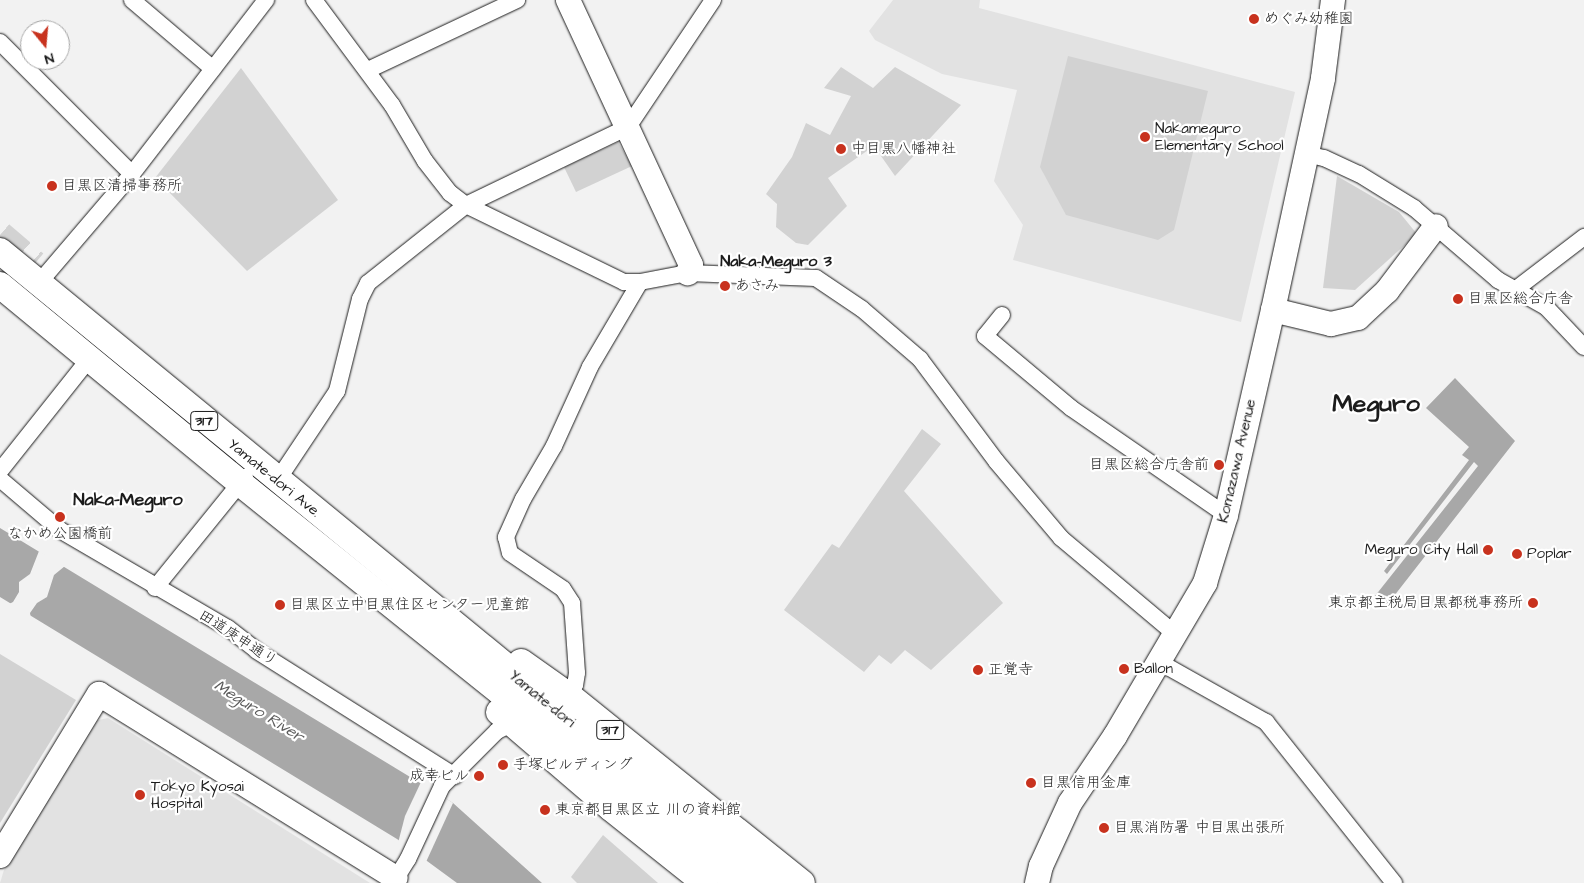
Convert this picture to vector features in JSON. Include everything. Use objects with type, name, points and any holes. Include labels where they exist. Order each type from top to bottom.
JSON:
[{"type":"main road","name":"Yamate-dori Ave.","points":[[0,251],[248,473],[401,597]]},
{"type":"main road","name":"Yamate-dori Ave.","points":[[0,285],[89,359],[248,473],[277,481],[401,597]]},
{"type":"main road","name":"317","points":[[401,597],[568,696],[802,883]]},
{"type":"main road","name":"317","points":[[401,597],[516,730],[705,883]]},
{"type":"main road","name":"Yamate-dori","points":[[401,597],[738,883]]},
{"type":"main road","name":"Yamate-dori","points":[[401,597],[770,883]]},
{"type":"street","points":[[132,0],[213,69]]},
{"type":"street","points":[[38,284],[132,174],[266,0]]},
{"type":"street","points":[[314,0],[368,70],[430,168],[450,193],[466,205],[624,282],[637,285],[688,273],[816,278],[862,309],[920,359],[996,461],[1060,538],[1175,634]]},
{"type":"street","points":[[368,70],[518,0]]},
{"type":"street","points":[[568,0],[690,265],[688,273]]},
{"type":"street","points":[[277,481],[337,391],[363,290],[466,205],[628,127],[713,0]]},
{"type":"street","name":"Komazawa Avenue","points":[[1037,883],[1041,866],[1070,803],[1159,662],[1205,583],[1226,514],[1273,310],[1325,69],[1332,0]]},
{"type":"street","points":[[0,42],[132,174]]},
{"type":"street","points":[[1306,154],[1324,158],[1359,174],[1414,208],[1498,280],[1546,307],[1584,347]]},
{"type":"street","points":[[1273,310],[1331,324],[1358,318],[1387,291],[1436,226]]},
{"type":"street","points":[[1516,289],[1584,237]]},
{"type":"street","points":[[568,696],[575,684],[577,673],[572,603],[564,589],[510,553],[506,537],[523,499],[554,446],[590,367],[637,285]]},
{"type":"street","points":[[1002,315],[985,336],[1071,408],[1226,514]]},
{"type":"street","points":[[0,471],[89,359]]},
{"type":"street","points":[[155,588],[248,473]]},
{"type":"street","name":"田道庚申通り","points":[[0,479],[60,530],[155,588],[228,628],[257,651],[455,776]]},
{"type":"street","points":[[1159,662],[1266,722],[1394,883]]},
{"type":"street","points":[[0,856],[99,694],[400,876],[438,792],[497,731],[507,726],[516,730]]},
{"type":"shaded area","name":"Nakameguro Elementary School","points":[[893,0],[980,0],[979,8],[1295,92],[1241,322],[1013,260],[1023,225],[994,181],[1017,90],[942,74],[875,40],[869,31]]},
{"type":"shaded area","points":[[1068,56],[1208,91],[1174,230],[1158,240],[1066,215],[1040,167]]},
{"type":"shaded area","points":[[841,67],[873,88],[895,67],[961,105],[895,176],[874,146],[828,178],[847,206],[808,245],[796,243],[776,227],[777,204],[766,194],[792,157],[806,123],[830,135],[851,96],[824,88]]},
{"type":"shaded area","points":[[241,68],[338,200],[247,271],[155,178]]},
{"type":"shaded area","points":[[618,142],[632,166],[576,192],[564,167]]},
{"type":"shaded area","points":[[1337,176],[1399,212],[1417,234],[1355,290],[1323,288]]},
{"type":"shaded area","points":[[922,429],[941,444],[904,491],[1003,603],[931,670],[905,650],[891,664],[879,655],[864,672],[784,610],[832,544],[839,548]]},
{"type":"shaded area","points":[[0,654],[76,700],[0,823]]},
{"type":"shaded area","name":"Tokyo Kyosai Hospital","points":[[108,718],[370,883],[0,883],[4,870],[94,721]]},
{"type":"shaded area","points":[[603,835],[658,883],[577,883],[571,877]]},
{"type":"water","points":[[1455,378],[1515,441],[1387,605],[1375,596],[1478,466],[1474,462],[1387,574],[1384,571],[1469,460],[1462,455],[1469,447],[1426,408]]},
{"type":"water","name":"Meguro River","points":[[0,528],[453,803],[542,883],[457,883],[397,839],[0,597]]},
{"type":"pier","points":[[39,551],[65,566],[54,575],[47,597],[37,603],[30,613],[31,619],[7,605],[13,602],[19,592],[19,582],[30,574]]},
{"type":"pier","points":[[421,782],[453,803],[426,862],[398,843],[405,816]]},
{"type":"tunnel","points":[[0,235],[34,264]]},
{"type":"place","name":"めぐみ幼稚園","points":[[1254,19]]},
{"type":"place","name":"Nakameguro Elementary School","points":[[1145,137]]},
{"type":"place","name":"中目黒八幡神社","points":[[841,149]]},
{"type":"place","name":"目黒区清掃事務所","points":[[52,186]]},
{"type":"place","name":"あさみ","points":[[725,286]]},
{"type":"place","name":"目黒区総合庁舎","points":[[1458,299]]},
{"type":"place","name":"目黒区総合庁舎前","points":[[1219,465]]},
{"type":"place","name":"なかめ公園橋前","points":[[60,517]]},
{"type":"place","name":"Meguro City Hall","points":[[1488,550]]},
{"type":"place","name":"Poplar","points":[[1517,554]]},
{"type":"place","name":"東京都主税局目黒都税事務所","points":[[1533,603]]},
{"type":"place","name":"目黒区立中目黒住区センター児童館","points":[[280,605]]},
{"type":"place","name":"Ballon","points":[[1124,669]]},
{"type":"place","name":"正覚寺","points":[[978,670]]},
{"type":"place","name":"手塚ビルディング","points":[[503,765]]},
{"type":"place","name":"成幸ビル","points":[[479,776]]},
{"type":"place","name":"目黒信用金庫","points":[[1031,783]]},
{"type":"place","name":"Tokyo Kyosai Hospital","points":[[140,795]]},
{"type":"place","name":"東京都目黒区立 川の資料館","points":[[545,810]]},
{"type":"place","name":"目黒消防署 中目黒出張所","points":[[1104,828]]},
{"type":"district","name":"Naka-Meguro 3","points":[[776,261]]},
{"type":"district","name":"Meguro","points":[[1376,404]]},
{"type":"district","name":"Naka-Meguro","points":[[128,500]]}]
